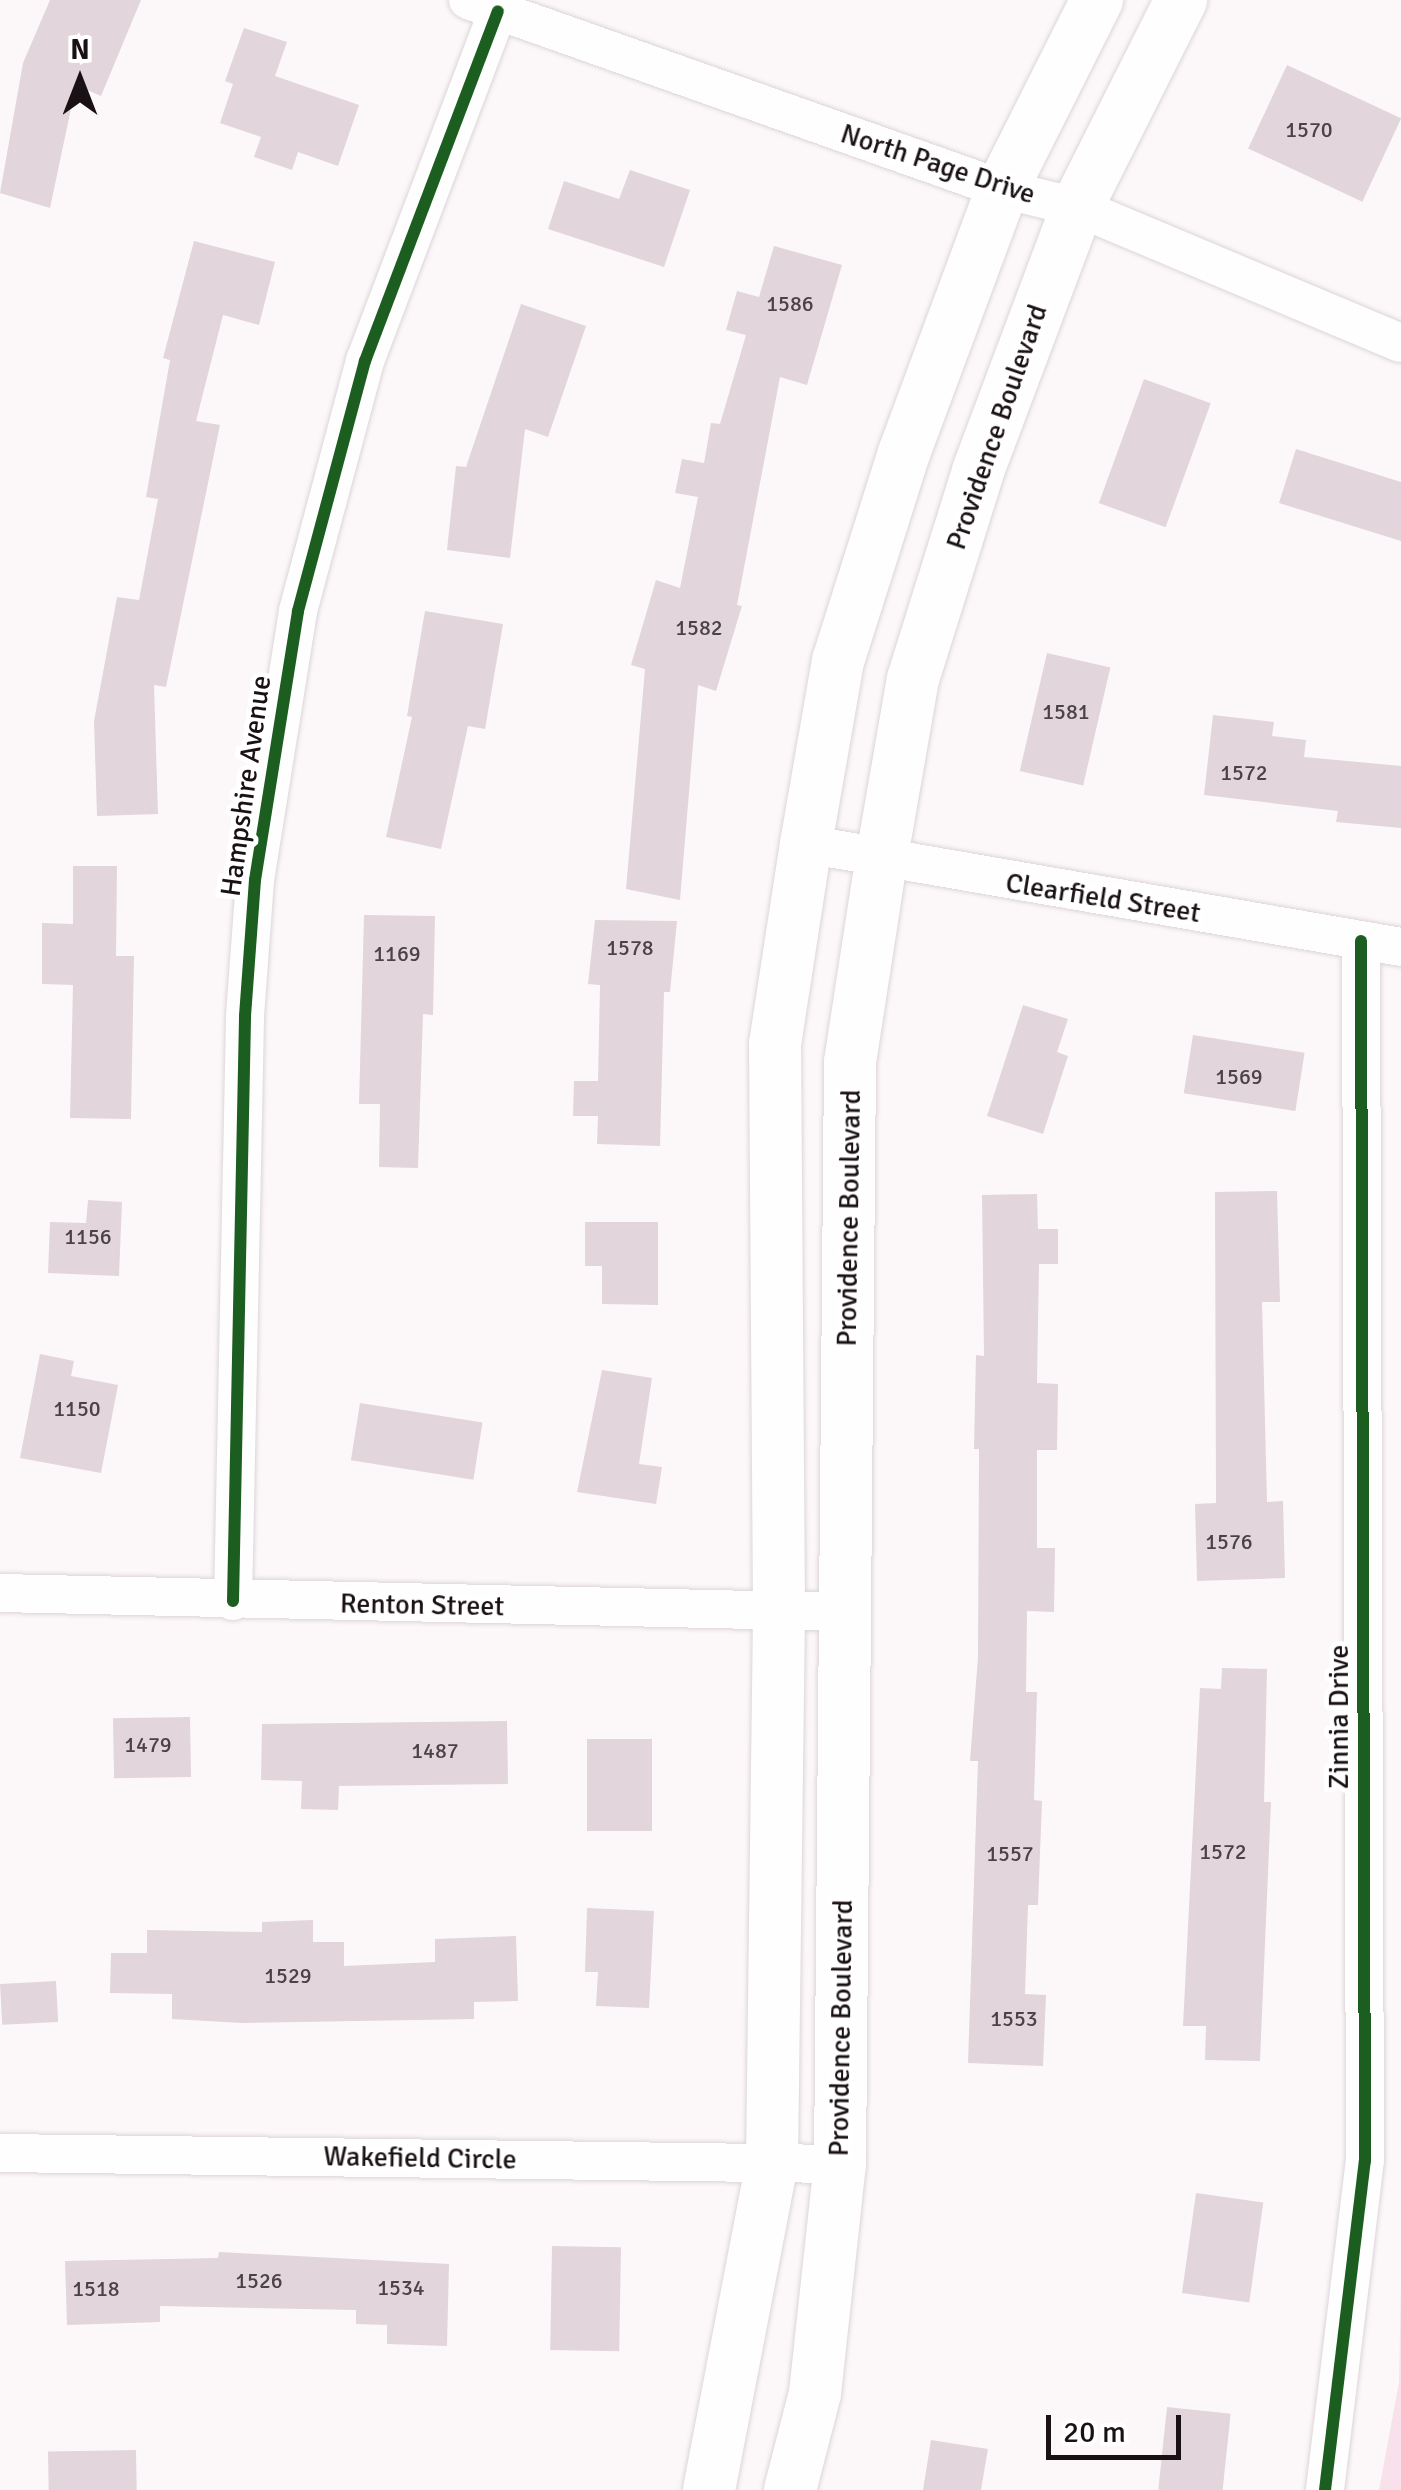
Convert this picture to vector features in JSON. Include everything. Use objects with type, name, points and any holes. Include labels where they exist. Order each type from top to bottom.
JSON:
[{"type":"main road","points":[[709,2490],[772,2162],[779,1611],[775,1044],[806,844],[838,661],[904,453],[1002,189],[1097,0]]},
{"type":"main road","name":"Providence Boulevard","points":[[790,2490],[815,2393],[840,2164],[850,1062],[881,862],[912,679],[978,471],[1077,207],[1181,0]]},
{"type":"street","name":"North Page Drive","points":[[483,6],[1002,189],[1077,207],[1401,342]]},
{"type":"street","name":"Hampshire Avenue","points":[[233,1601],[245,1016],[255,880],[298,611],[365,361],[483,6]]},
{"type":"street","name":"Clearfield Street","points":[[806,844],[881,862],[1401,946]]},
{"type":"street","name":"Zinnia Drive","points":[[1325,2490],[1366,2161],[1361,941]]},
{"type":"street","name":"Renton Street","points":[[0,1593],[845,1612]]},
{"type":"street","name":"Wakefield Circle","points":[[0,2153],[840,2164]]},
{"type":"shaded area","points":[[1401,2283],[1401,2490],[1379,2490],[1399,2382]]},
{"type":"building","points":[[50,0],[141,0],[101,96],[76,85],[50,208],[0,193],[23,63]]},
{"type":"building","points":[[244,28],[287,42],[275,76],[359,105],[338,166],[298,152],[292,170],[254,157],[261,137],[220,123],[233,84],[225,81]]},
{"type":"building","points":[[1287,65],[1401,118],[1362,202],[1248,148]]},
{"type":"building","points":[[630,170],[690,190],[664,267],[548,229],[564,181],[619,199]]},
{"type":"building","points":[[194,241],[275,262],[259,325],[223,315],[196,421],[220,425],[166,687],[154,685],[158,814],[97,816],[94,721],[117,597],[139,600],[158,499],[146,497],[170,360],[163,358]]},
{"type":"building","points":[[774,246],[842,265],[807,385],[780,377],[737,605],[742,606],[716,691],[698,685],[680,900],[626,889],[645,669],[631,665],[656,580],[680,588],[698,497],[675,493],[682,459],[704,463],[711,423],[720,424],[746,335],[726,330],[737,291],[759,297]]},
{"type":"building","points":[[521,304],[586,326],[548,437],[525,429],[510,558],[447,550],[456,466],[466,467]]},
{"type":"building","points":[[1144,379],[1211,403],[1166,527],[1099,503]]},
{"type":"building","points":[[1296,449],[1401,482],[1401,541],[1279,503]]},
{"type":"building","points":[[425,611],[503,624],[485,729],[468,726],[441,849],[386,837],[412,717],[407,716]]},
{"type":"building","points":[[1047,653],[1110,668],[1083,786],[1020,771]]},
{"type":"building","points":[[1213,715],[1274,722],[1272,736],[1306,740],[1304,757],[1401,766],[1401,828],[1336,822],[1338,811],[1204,795]]},
{"type":"building","points":[[73,866],[117,866],[116,956],[134,956],[131,1119],[70,1118],[73,985],[42,984],[42,923],[73,924]]},
{"type":"building","points":[[364,915],[435,916],[433,1015],[423,1014],[418,1168],[379,1167],[380,1104],[359,1104]]},
{"type":"building","points":[[595,920],[677,921],[670,992],[664,992],[660,1146],[597,1144],[598,1116],[573,1116],[574,1081],[598,1081],[600,985],[588,984]]},
{"type":"building","points":[[1023,1005],[1068,1019],[1057,1052],[1068,1056],[1043,1134],[987,1116]]},
{"type":"building","points":[[1193,1035],[1305,1053],[1295,1111],[1184,1093]]},
{"type":"building","points":[[1277,1191],[1280,1302],[1262,1302],[1267,1502],[1283,1501],[1285,1578],[1197,1581],[1195,1504],[1216,1503],[1215,1192]]},
{"type":"building","points":[[1037,1194],[1038,1229],[1058,1229],[1058,1264],[1039,1264],[1037,1383],[1058,1384],[1057,1450],[1037,1450],[1037,1548],[1055,1548],[1054,1612],[1027,1611],[1026,1692],[1037,1692],[1034,1800],[1042,1801],[1038,1905],[1028,1905],[1025,1994],[1046,1995],[1043,2066],[968,2063],[978,1761],[970,1761],[978,1657],[979,1449],[974,1449],[976,1355],[984,1356],[982,1195]]},
{"type":"building","points":[[88,1200],[122,1202],[119,1276],[48,1273],[50,1222],[86,1223]]},
{"type":"building","points":[[585,1222],[658,1222],[658,1305],[602,1304],[602,1266],[585,1266]]},
{"type":"building","points":[[40,1354],[74,1361],[71,1376],[118,1385],[101,1473],[20,1458]]},
{"type":"building","points":[[602,1370],[652,1378],[639,1464],[662,1467],[656,1504],[577,1492]]},
{"type":"building","points":[[360,1403],[482,1422],[473,1480],[351,1460]]},
{"type":"building","points":[[1222,1668],[1267,1669],[1264,1802],[1271,1802],[1260,2061],[1205,2060],[1206,2026],[1183,2026],[1200,1688],[1221,1689]]},
{"type":"building","points":[[190,1717],[191,1777],[114,1778],[113,1718]]},
{"type":"building","points":[[507,1721],[508,1784],[339,1786],[338,1810],[301,1809],[302,1781],[261,1780],[262,1724]]},
{"type":"building","points":[[587,1739],[652,1739],[652,1831],[587,1831]]},
{"type":"building","points":[[587,1908],[654,1911],[649,2008],[596,2006],[598,1972],[585,1972]]},
{"type":"building","points":[[313,1920],[313,1942],[344,1942],[344,1966],[435,1962],[435,1939],[516,1936],[518,2001],[474,2002],[474,2019],[242,2023],[172,2019],[172,1994],[110,1993],[111,1953],[147,1953],[147,1930],[262,1932],[262,1922]]},
{"type":"building","points":[[56,1981],[58,2022],[2,2025],[0,1984]]},
{"type":"building","points":[[1196,2193],[1263,2202],[1249,2302],[1182,2293]]},
{"type":"building","points":[[552,2246],[621,2247],[619,2351],[550,2350]]},
{"type":"building","points":[[219,2252],[449,2264],[447,2346],[387,2344],[387,2325],[356,2324],[356,2310],[160,2306],[160,2322],[67,2325],[65,2261],[218,2258]]},
{"type":"building","points":[[1167,2407],[1231,2414],[1223,2490],[1158,2490]]},
{"type":"building","points":[[931,2440],[988,2449],[981,2490],[923,2490]]},
{"type":"building","points":[[136,2450],[137,2490],[49,2490],[48,2452]]},
{"type":"cycle path","points":[[233,1601],[245,1016],[255,880],[298,611],[365,361],[498,11]]},
{"type":"cycle path","points":[[1325,2490],[1365,2161],[1361,941]]}]
